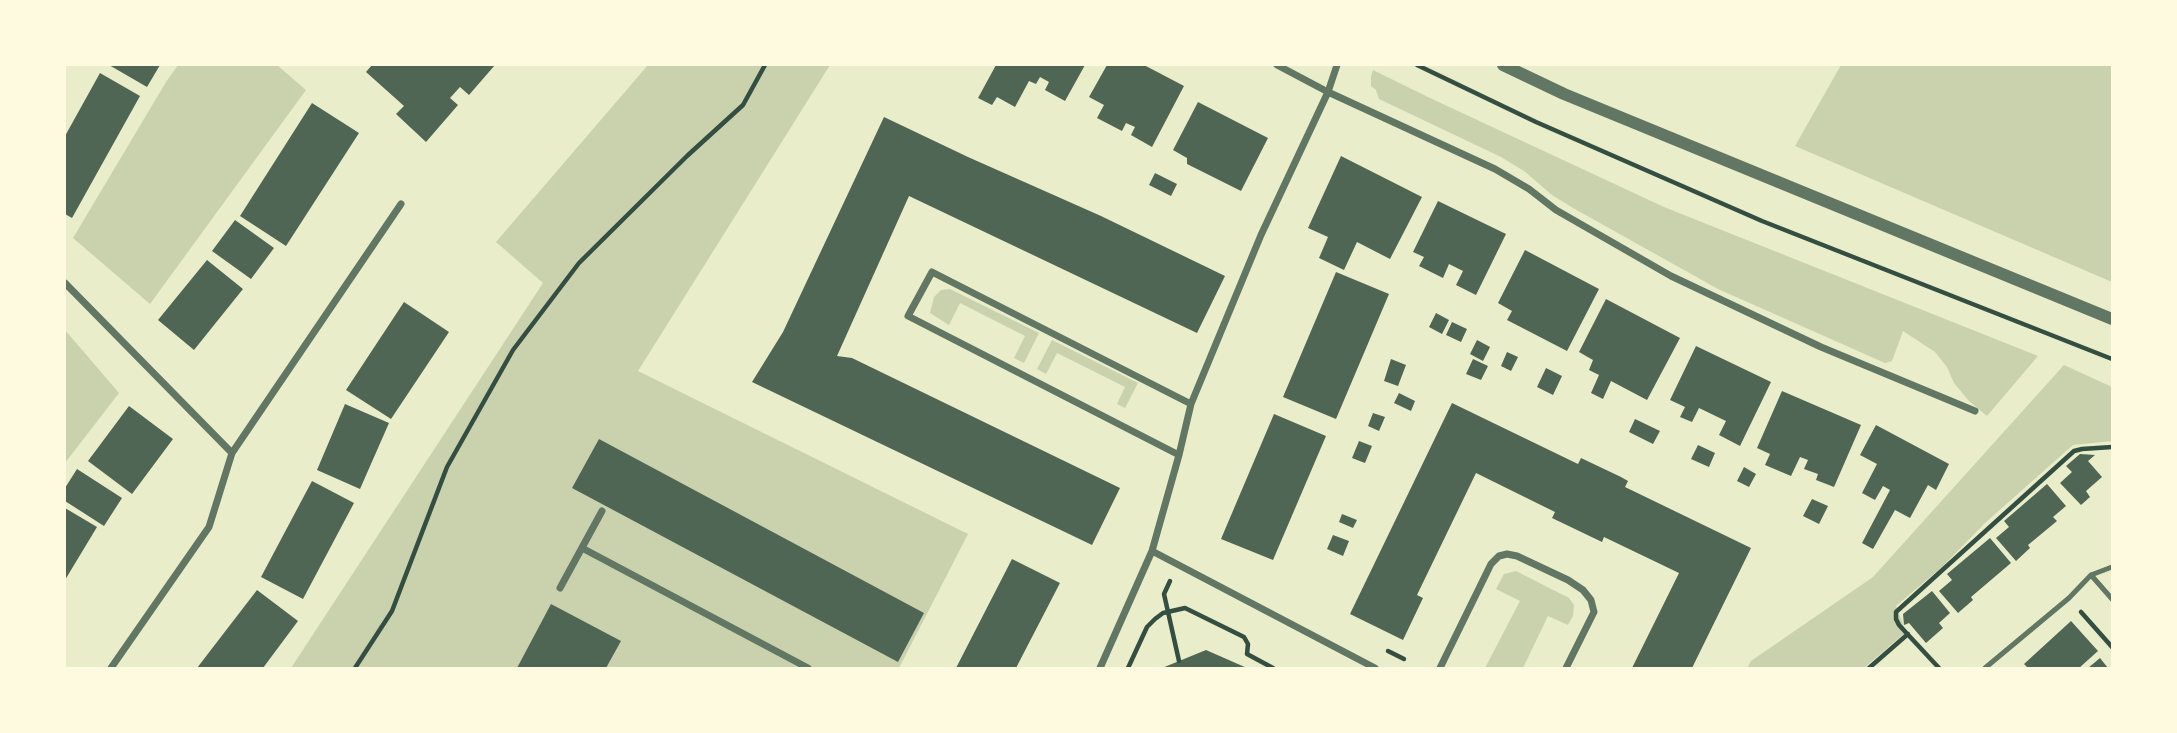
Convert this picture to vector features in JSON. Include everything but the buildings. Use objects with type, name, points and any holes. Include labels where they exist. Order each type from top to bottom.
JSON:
[{"type":"street","points":[[1277,65],[1328,92],[1495,169],[1568,217],[1681,280],[1821,347],[1975,411]]},
{"type":"street","points":[[1100,668],[1153,551],[1180,456],[1191,404],[1261,235],[1328,92],[1337,65]]},
{"type":"street","points":[[1503,65],[1564,94],[2112,319]]},
{"type":"street","points":[[111,668],[209,527],[232,453],[401,204]]},
{"type":"street","points":[[1180,456],[908,316],[932,272],[1191,404]]},
{"type":"street","points":[[65,283],[232,453]]},
{"type":"street","points":[[560,588],[602,511]]},
{"type":"street","points":[[582,548],[808,668]]},
{"type":"street","points":[[1153,551],[1375,668]]},
{"type":"street","points":[[1440,668],[1492,564],[1499,556],[1507,554],[1568,580],[1583,590],[1591,600],[1594,612],[1566,668]]},
{"type":"lane","points":[[1989,667],[2069,598],[2091,575],[2112,567]]},
{"type":"lane","points":[[2091,575],[2112,599]]},
{"type":"path","points":[[355,668],[392,611],[447,467],[513,350],[579,263],[687,156],[743,105],[765,65]]},
{"type":"path","points":[[1417,65],[1536,122],[1762,221],[2112,359]]},
{"type":"path","points":[[1939,668],[1896,619],[1896,612],[2074,451],[2112,447]]},
{"type":"path","points":[[2069,598],[2112,647]]},
{"type":"path","points":[[1128,668],[1147,627],[1155,619],[1177,608],[1191,610],[1244,637],[1248,644],[1247,654],[1273,668]]},
{"type":"path","points":[[1167,612],[1179,661]]},
{"type":"path","points":[[1869,668],[1908,634]]},
{"type":"green space","points":[[178,65],[277,65],[306,90],[150,304],[73,238]]},
{"type":"green space","points":[[648,65],[830,65],[638,371],[968,534],[899,668],[291,668],[543,283],[496,242]]},
{"type":"green space","points":[[1841,65],[2112,65],[2112,282],[1795,146]]},
{"type":"green space","points":[[1373,70],[1664,207],[2038,356],[1987,416],[1969,401],[1954,383],[1947,367],[1935,352],[1903,331],[1892,361],[1885,363],[1718,289],[1573,208],[1501,157],[1379,99],[1376,90],[1371,86]]},
{"type":"green space","points":[[950,289],[1039,333],[1024,363],[1014,358],[1025,336],[960,303],[949,325],[930,313],[934,297],[941,290]]},
{"type":"green space","points":[[65,330],[119,393],[65,463]]},
{"type":"green space","points":[[1052,340],[1138,383],[1125,408],[1117,404],[1125,387],[1057,353],[1046,374],[1037,369]]},
{"type":"green space","points":[[2064,365],[2112,387],[2112,441],[2073,445],[1985,523],[1942,567],[1896,606],[1906,632],[1864,668],[1747,668],[1751,661],[1873,577]]},
{"type":"green space","points":[[1516,571],[1569,598],[1574,605],[1573,616],[1568,625],[1548,616],[1523,668],[1485,668],[1520,601],[1496,589],[1504,574]]}]
